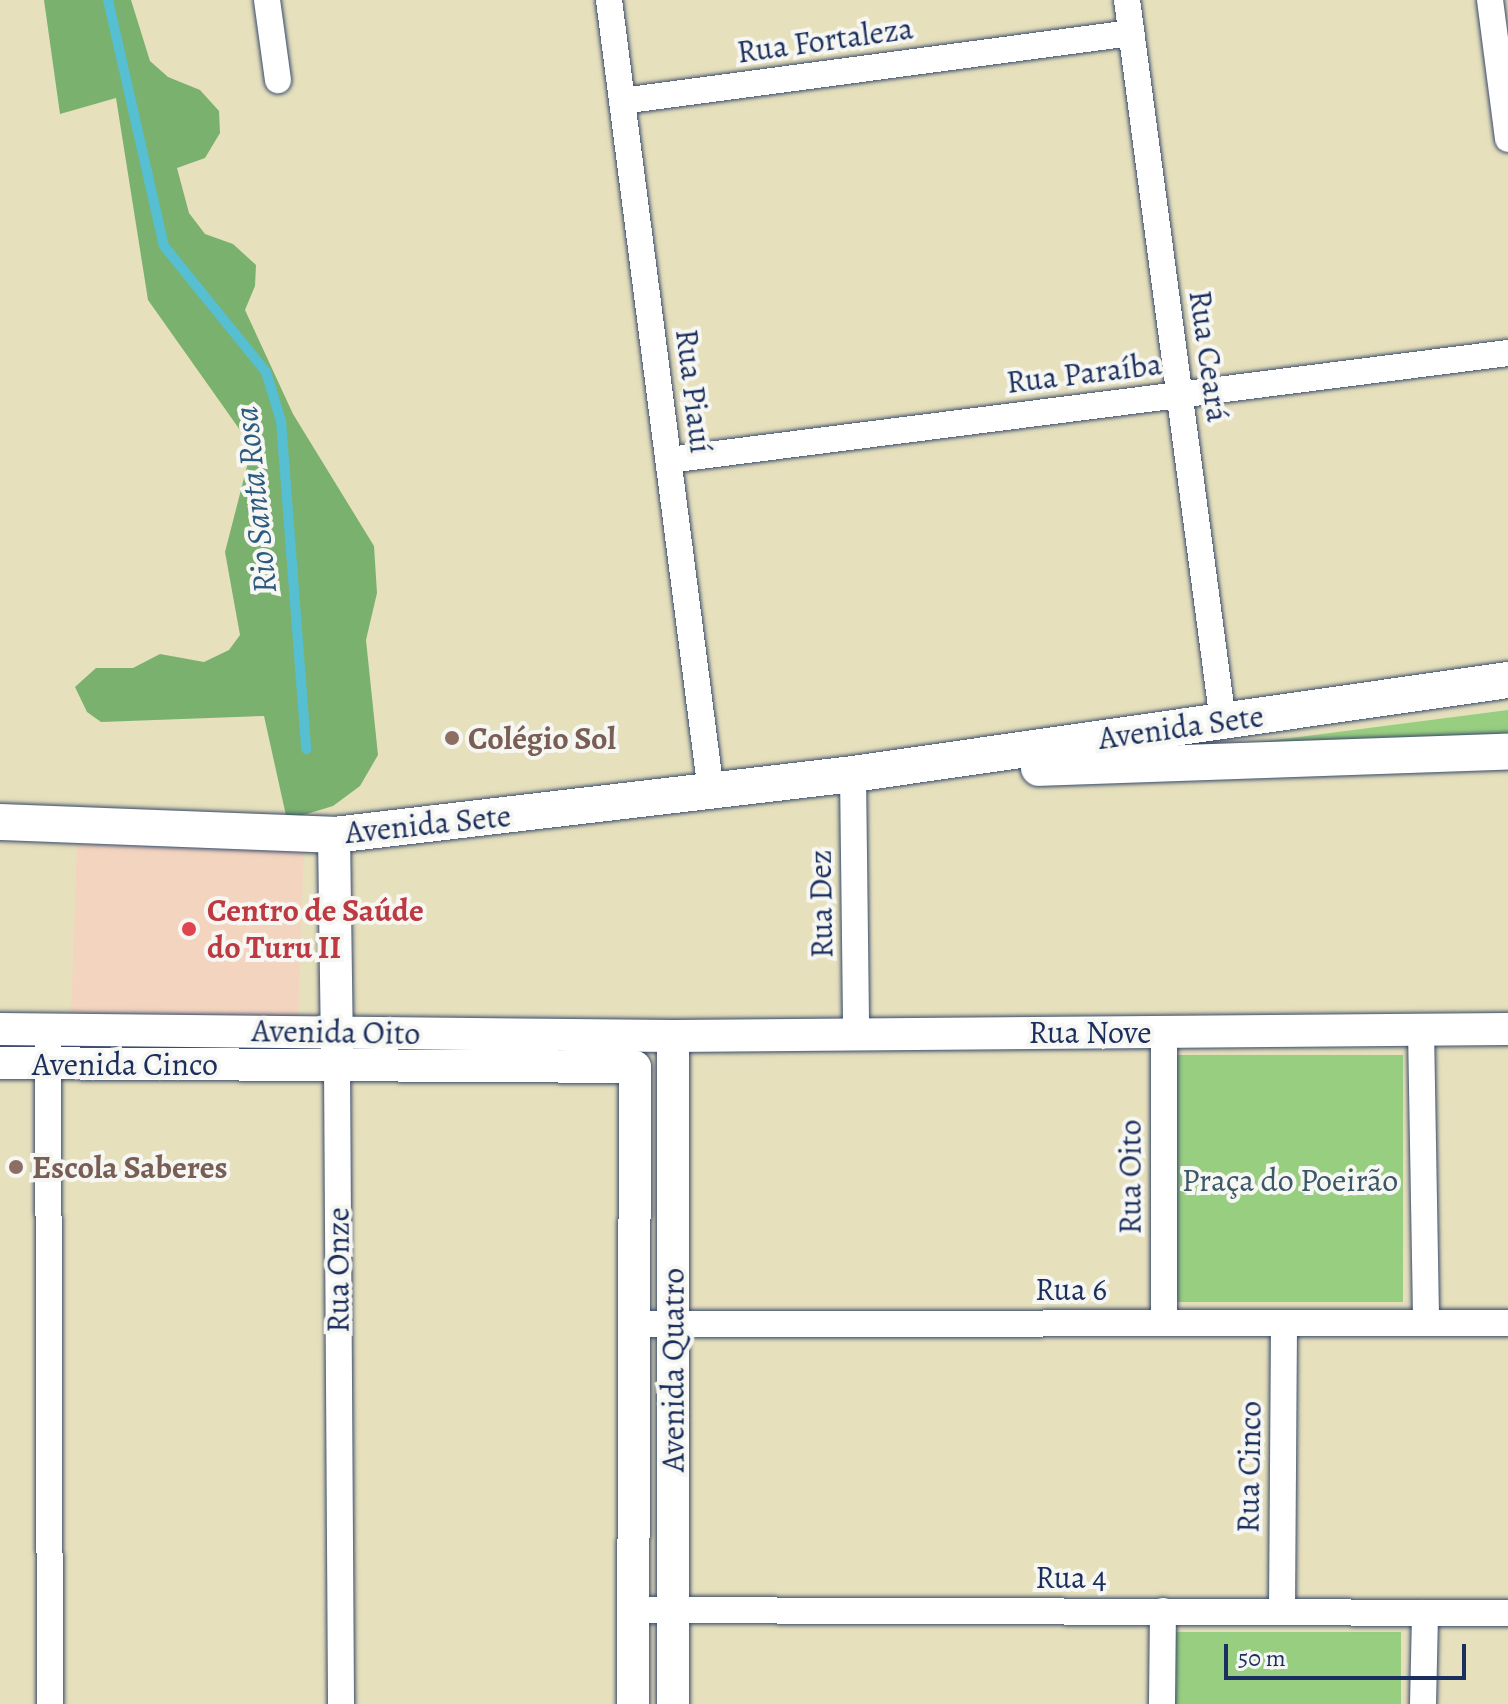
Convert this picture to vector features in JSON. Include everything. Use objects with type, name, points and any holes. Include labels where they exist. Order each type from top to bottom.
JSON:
[{"type":"main road","name":"Avenida Sete","points":[[0,822],[334,835],[853,774],[1508,680]]},
{"type":"main road","name":"Avenida Sete","points":[[853,774],[1508,752]]},
{"type":"street","points":[[267,0],[278,80]]},
{"type":"street","name":"Rua Piauí","points":[[609,0],[711,792]]},
{"type":"street","name":"Rua Ceará","points":[[1127,0],[1223,721]]},
{"type":"street","points":[[1490,0],[1508,139]]},
{"type":"street","name":"Rua Fortaleza","points":[[622,101],[1131,33]]},
{"type":"street","name":"Rua Paraíba","points":[[669,460],[1508,353]]},
{"type":"street","name":"Rua Dez","points":[[853,774],[856,1034]]},
{"type":"street","name":"Rua Onze","points":[[334,835],[341,1704]]},
{"type":"street","name":"Avenida Oito","points":[[0,1029],[673,1036]]},
{"type":"street","points":[[48,1029],[50,1704]]},
{"type":"street","points":[[1421,1029],[1426,1323]]},
{"type":"street","name":"Rua Nove","points":[[673,1036],[1508,1029]]},
{"type":"street","name":"Rua Oito","points":[[1164,1032],[1164,1323]]},
{"type":"street","points":[[635,1067],[673,1036]]},
{"type":"street","name":"Avenida Quatro","points":[[673,1036],[673,1704]]},
{"type":"street","name":"Avenida Cinco","points":[[0,1063],[635,1067]]},
{"type":"street","name":"Avenida Quatro","points":[[633,1704],[635,1067]]},
{"type":"street","name":"Rua Cinco","points":[[1282,1612],[1284,1323]]},
{"type":"street","name":"Rua 6","points":[[634,1324],[1508,1323]]},
{"type":"street","name":"Rua 4","points":[[633,1610],[1508,1613]]},
{"type":"street","points":[[1162,1704],[1163,1611]]},
{"type":"street","points":[[1423,1704],[1425,1613]]},
{"type":"shaded area","name":"Centro de Saúde do Turu II","points":[[77,844],[304,852],[298,1020],[71,1012]]},
{"type":"green space","points":[[44,0],[131,0],[150,61],[168,77],[200,90],[219,111],[220,133],[205,158],[177,168],[189,213],[205,234],[233,244],[256,265],[255,286],[245,310],[293,414],[374,546],[377,593],[366,640],[378,755],[360,786],[333,806],[287,820],[264,716],[101,722],[87,712],[75,687],[96,668],[133,668],[160,654],[204,662],[229,650],[240,635],[225,552],[252,447],[148,300],[116,98],[60,114]]},
{"type":"green space","points":[[1508,710],[1508,739],[1167,754]]},
{"type":"green space","name":"Praça do Poeirão","points":[[1168,1055],[1403,1055],[1403,1302],[1168,1302]]},
{"type":"green space","points":[[1170,1632],[1401,1632],[1401,1704],[1170,1704]]},
{"type":"waterway","name":"Rio Santa Rosa","points":[[108,0],[164,246],[266,372],[281,421],[306,749]]},
{"type":"place","name":"Colégio Sol","points":[[452,738]]},
{"type":"place","name":"Centro de Saúde do Turu II","points":[[189,929]]},
{"type":"place","name":"Escola Saberes","points":[[16,1167]]}]
